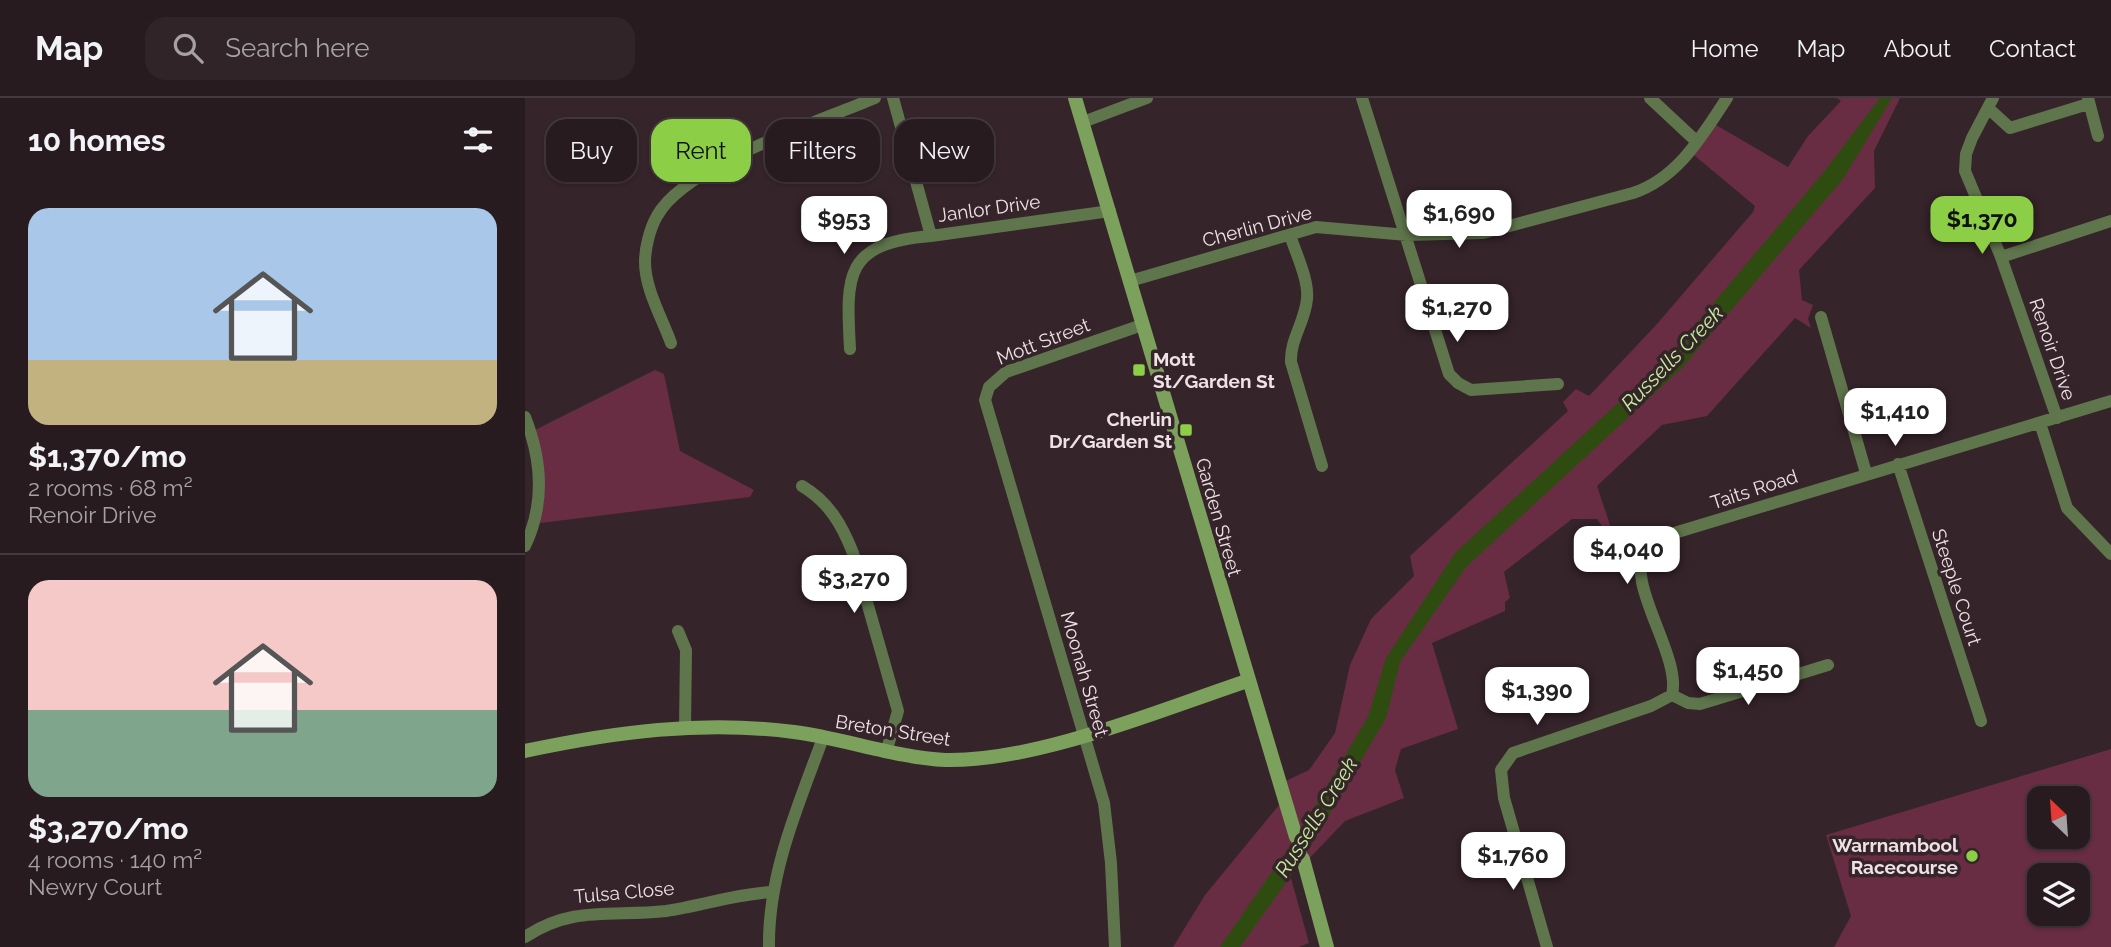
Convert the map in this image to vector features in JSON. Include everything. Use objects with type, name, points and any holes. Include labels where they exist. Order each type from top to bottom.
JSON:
[{"type":"street","points":[[671,343],[650,288],[645,262],[657,214],[687,186],[729,158],[875,98]]},
{"type":"street","name":"Janlor Drive","points":[[893,98],[931,236],[1111,211]]},
{"type":"street","name":"Garden Street","points":[[1075,98],[1111,211],[1142,325],[1327,947]]},
{"type":"street","points":[[1083,122],[1147,98]]},
{"type":"street","points":[[1362,98],[1449,374],[1471,390],[1558,384]]},
{"type":"street","points":[[1650,98],[1696,142]]},
{"type":"street","name":"Cherlin Drive","points":[[1130,281],[1316,227],[1407,234],[1483,233],[1633,193],[1653,186],[1670,175],[1727,98]]},
{"type":"street","points":[[1990,103],[2010,128],[2088,101],[2098,136]]},
{"type":"street","name":"Renoir Drive","points":[[1990,103],[1966,154],[1965,171],[2001,257],[2057,418]]},
{"type":"street","points":[[2001,257],[2111,221]]},
{"type":"street","points":[[1290,235],[1307,289],[1307,301],[1290,347],[1291,362],[1322,466]]},
{"type":"street","points":[[850,349],[850,277],[863,258],[881,246],[905,238],[931,236]]},
{"type":"street","points":[[1821,317],[1866,473]]},
{"type":"street","name":"Mott Street","points":[[988,417],[986,394],[997,377],[1142,325]]},
{"type":"street","name":"Taits Road","points":[[1672,695],[1672,672],[1643,582],[1641,561],[1649,544],[1866,473],[2111,401]]},
{"type":"street","points":[[525,417],[535,443],[539,477],[539,495],[525,546]]},
{"type":"street","name":"Moonah Street","points":[[988,417],[1104,803],[1111,863],[1115,947]]},
{"type":"street","points":[[2040,423],[2067,508],[2111,554]]},
{"type":"street","name":"Steeple Court","points":[[1898,464],[1980,721]]},
{"type":"street","points":[[803,486],[826,504],[845,532],[853,553],[898,711],[887,749]]},
{"type":"street","points":[[678,631],[686,650],[685,727]]},
{"type":"street","points":[[1546,947],[1513,827],[1501,771],[1513,753],[1651,706],[1672,695],[1688,703],[1700,704],[1828,665]]},
{"type":"street","name":"Breton Street","points":[[525,751],[605,734],[685,727],[785,731],[887,749],[921,758],[980,758],[1082,736],[1248,681]]},
{"type":"street","points":[[769,947],[772,892],[787,837],[823,738]]},
{"type":"street","name":"Tulsa Close","points":[[525,937],[546,923],[565,916],[668,910],[749,893],[772,892]]},
{"type":"shaded area","points":[[1837,98],[1900,98],[1874,151],[1875,188],[1799,270],[1802,300],[1813,305],[1808,319],[1811,328],[1795,318],[1707,416],[1662,425],[1597,486],[1612,531],[1606,532],[1597,519],[1572,519],[1504,572],[1510,598],[1505,602],[1505,611],[1432,643],[1458,729],[1401,749],[1395,770],[1404,798],[1345,821],[1304,864],[1300,850],[1289,871],[1309,943],[1299,947],[1173,947],[1205,895],[1284,799],[1279,784],[1309,770],[1335,733],[1350,665],[1371,619],[1414,576],[1410,556],[1568,411],[1563,402],[1576,389],[1589,396],[1657,324],[1753,212],[1755,206],[1689,151],[1711,122],[1788,167],[1808,136],[1841,101]]},
{"type":"shaded area","points":[[655,370],[664,374],[680,451],[754,490],[750,497],[533,524],[539,495],[531,432]]},
{"type":"shaded area","name":"Warrnambool Racecourse","points":[[2111,749],[2111,947],[1834,947],[1851,916],[1826,835]]},
{"type":"water","name":"Russells Creek","points":[[1880,98],[1892,98],[1843,179],[1682,368],[1466,567],[1400,662],[1386,718],[1303,859],[1240,947],[1220,947],[1296,837],[1368,717],[1386,658],[1455,553],[1669,356],[1823,173]]},
{"type":"place","name":"Mott St/Garden St","points":[[1139,370]]},
{"type":"place","name":"Cherlin Dr/Garden St","points":[[1186,430]]},
{"type":"place","name":"Warrnambool Racecourse","points":[[1972,856]]}]
